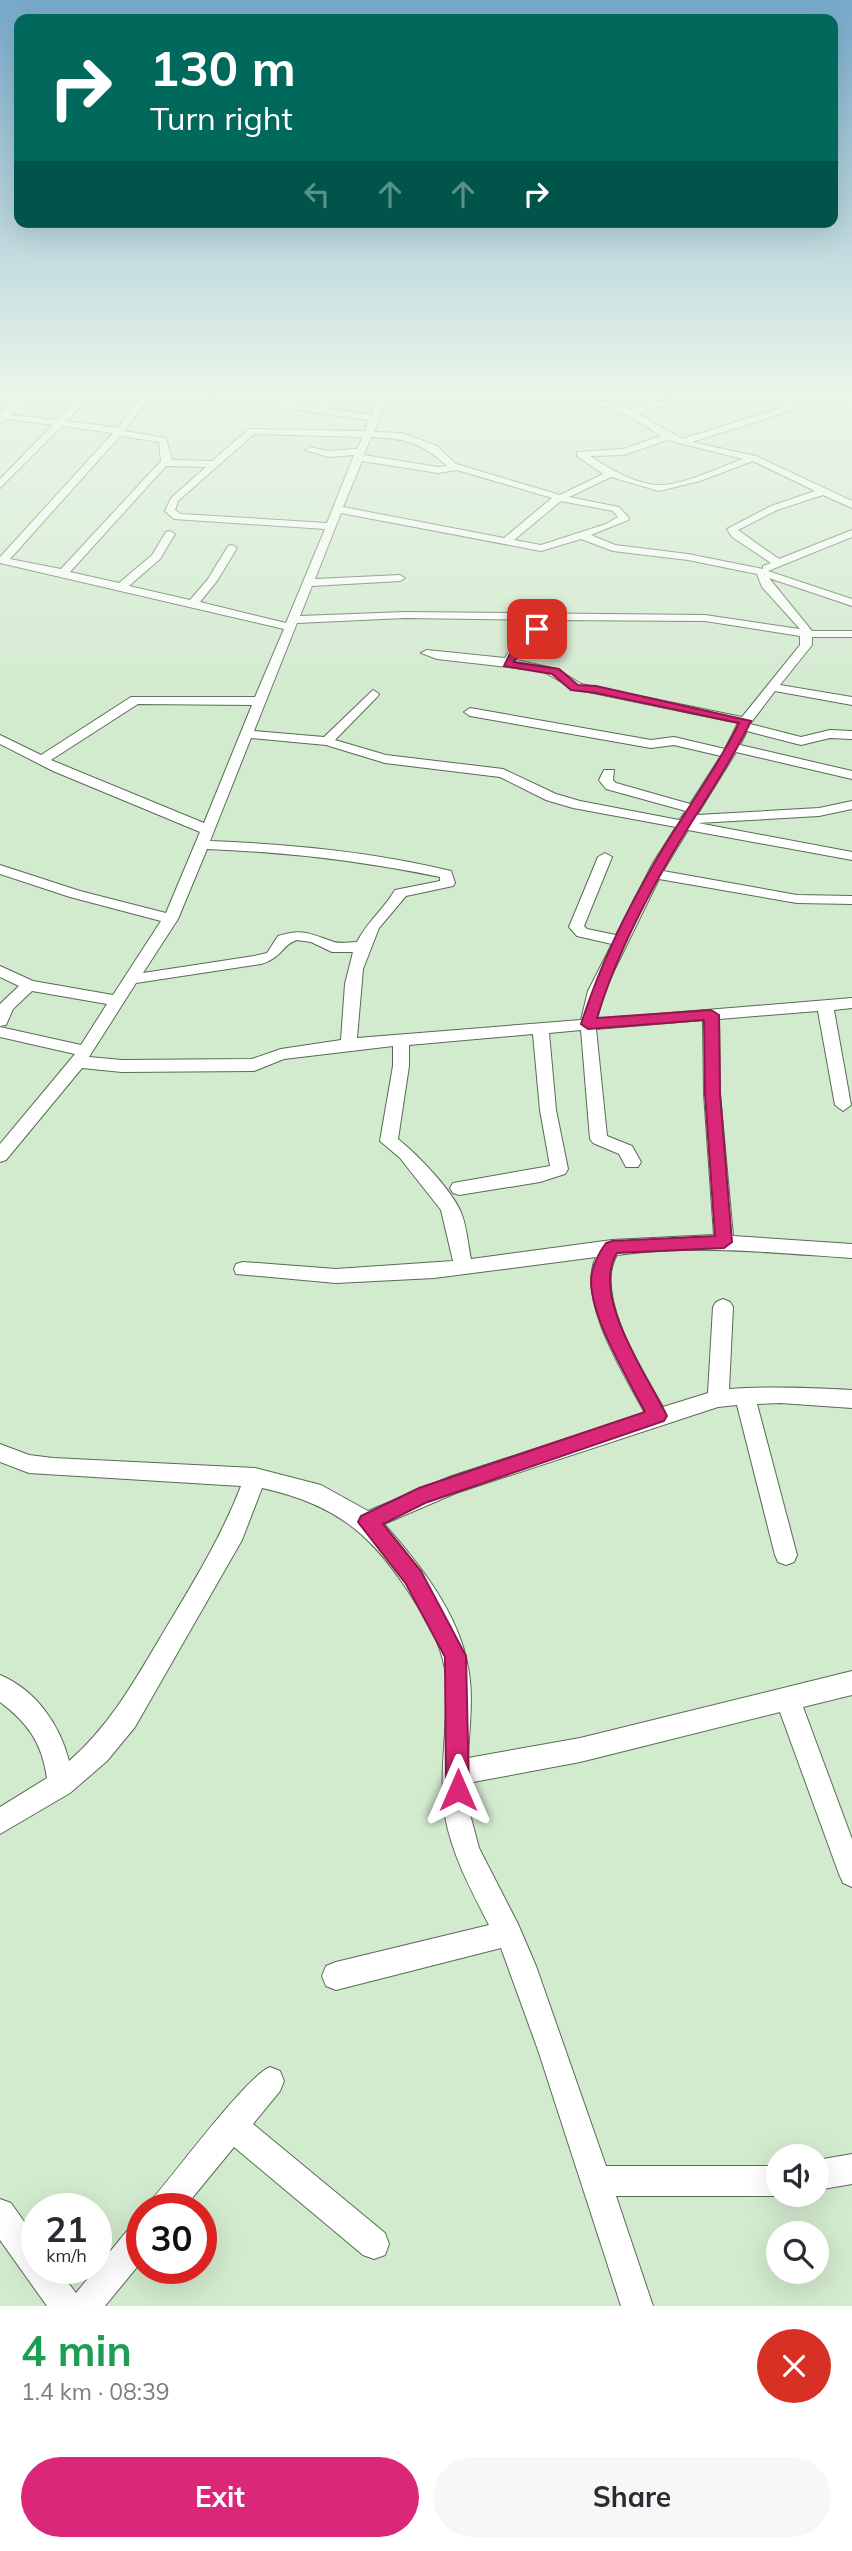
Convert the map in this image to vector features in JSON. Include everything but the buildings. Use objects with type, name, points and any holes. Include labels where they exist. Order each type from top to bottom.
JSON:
[{"type":"street","points":[[2,560],[59,498]]},
{"type":"street","points":[[62,573],[130,498]]},
{"type":"street","points":[[177,498],[170,511],[172,515],[330,526]]},
{"type":"street","points":[[0,1156],[81,1057],[171,919],[341,498]]},
{"type":"street","points":[[506,541],[558,498]]},
{"type":"street","points":[[336,509],[541,548],[618,523],[624,515],[616,509],[562,498]]},
{"type":"street","points":[[778,563],[736,536],[732,529],[806,498]]},
{"type":"street","points":[[835,498],[852,505]]},
{"type":"street","points":[[761,572],[852,533]]},
{"type":"street","points":[[120,588],[156,557],[170,534]]},
{"type":"street","points":[[581,535],[613,548],[688,557],[761,572],[852,603]]},
{"type":"street","points":[[191,606],[212,581],[232,548]]},
{"type":"street","points":[[2,560],[191,606],[292,624],[405,615],[547,615],[705,618],[808,634],[852,634]]},
{"type":"street","points":[[632,1162],[626,1150],[599,1139],[588,1024],[596,991],[655,874],[731,751],[744,723],[802,651],[808,634],[801,621],[766,585],[761,572]]},
{"type":"street","points":[[307,583],[400,578]]},
{"type":"street","points":[[508,664],[521,639],[542,624],[547,615]]},
{"type":"street","points":[[428,653],[555,671],[575,688],[596,689],[744,723],[801,741],[830,734],[852,734]]},
{"type":"street","points":[[774,687],[852,701]]},
{"type":"street","points":[[327,741],[373,694]]},
{"type":"street","points":[[42,760],[135,700],[258,701]]},
{"type":"street","points":[[470,712],[651,744],[674,741],[852,775]]},
{"type":"street","points":[[247,734],[327,741],[385,759],[503,773],[551,797],[578,805],[687,819],[852,856]]},
{"type":"street","points":[[1,741],[208,830]]},
{"type":"street","points":[[608,773],[606,780],[611,786],[687,819],[819,812],[852,805]]},
{"type":"street","points":[[202,845],[279,848],[397,863],[446,874],[448,883],[441,886],[409,889],[400,893],[398,901],[374,923],[361,947],[351,990],[349,1044]]},
{"type":"street","points":[[605,857],[576,927],[582,933],[621,941]]},
{"type":"street","points":[[0,869],[85,897],[171,919]]},
{"type":"street","points":[[655,874],[797,899],[852,900]]},
{"type":"street","points":[[133,979],[256,961],[272,956],[283,939],[296,935],[315,938],[332,947],[361,947]]},
{"type":"street","points":[[0,971],[29,985],[118,1001]]},
{"type":"street","points":[[0,1021],[6,1007],[29,985]]},
{"type":"street","points":[[0,1032],[81,1057],[122,1066],[254,1065],[281,1054],[349,1044],[852,1003]]},
{"type":"street","points":[[825,1004],[843,1105]]},
{"type":"street","points":[[711,1015],[712,1094],[724,1242]]},
{"type":"street","points":[[459,1188],[540,1175],[559,1169],[548,1110],[540,1027]]},
{"type":"street","points":[[400,1040],[403,1068],[389,1128],[389,1141],[406,1154],[453,1215],[463,1266]]},
{"type":"street","points":[[243,1269],[336,1276],[434,1271],[612,1247],[724,1242],[852,1251]]},
{"type":"street","points":[[612,1247],[605,1259],[600,1283],[608,1315],[627,1361],[657,1416]]},
{"type":"street","points":[[718,1398],[723,1307]]},
{"type":"street","points":[[368,1522],[419,1496],[718,1398],[744,1394],[852,1399]]},
{"type":"street","points":[[744,1394],[786,1555]]},
{"type":"street","points":[[0,1453],[29,1464],[53,1467],[255,1477],[307,1488],[337,1500],[368,1522],[391,1546],[414,1577],[456,1656],[460,1830],[509,1933],[598,2181],[637,2306]]},
{"type":"street","points":[[0,1821],[61,1784],[98,1752],[137,1701],[234,1533],[255,1477]]},
{"type":"street","points":[[457,1773],[580,1750],[852,1684]]},
{"type":"street","points":[[0,1687],[37,1714],[57,1756],[61,1784]]},
{"type":"street","points":[[788,1700],[852,1874]]},
{"type":"street","points":[[336,1976],[509,1933]]},
{"type":"street","points":[[177,2193],[270,2081]]},
{"type":"street","points":[[232,2126],[374,2244]]},
{"type":"street","points":[[829,2173],[852,2169]]},
{"type":"street","points":[[598,2181],[766,2180]]},
{"type":"street","points":[[0,2214],[21,2244]]},
{"type":"street","points":[[85,2306],[126,2256]]},
{"type":"street","points":[[50,2284],[66,2306]]},
{"type":"route","points":[[458,1790],[456,1656],[414,1577],[391,1546],[368,1522],[419,1496],[657,1416],[627,1361],[608,1315],[600,1283],[605,1259],[612,1247],[724,1242],[712,1094],[711,1015],[588,1024],[596,991],[660,863],[733,747],[745,721],[596,689],[575,688],[555,671],[508,664],[521,639],[537,629]]}]
